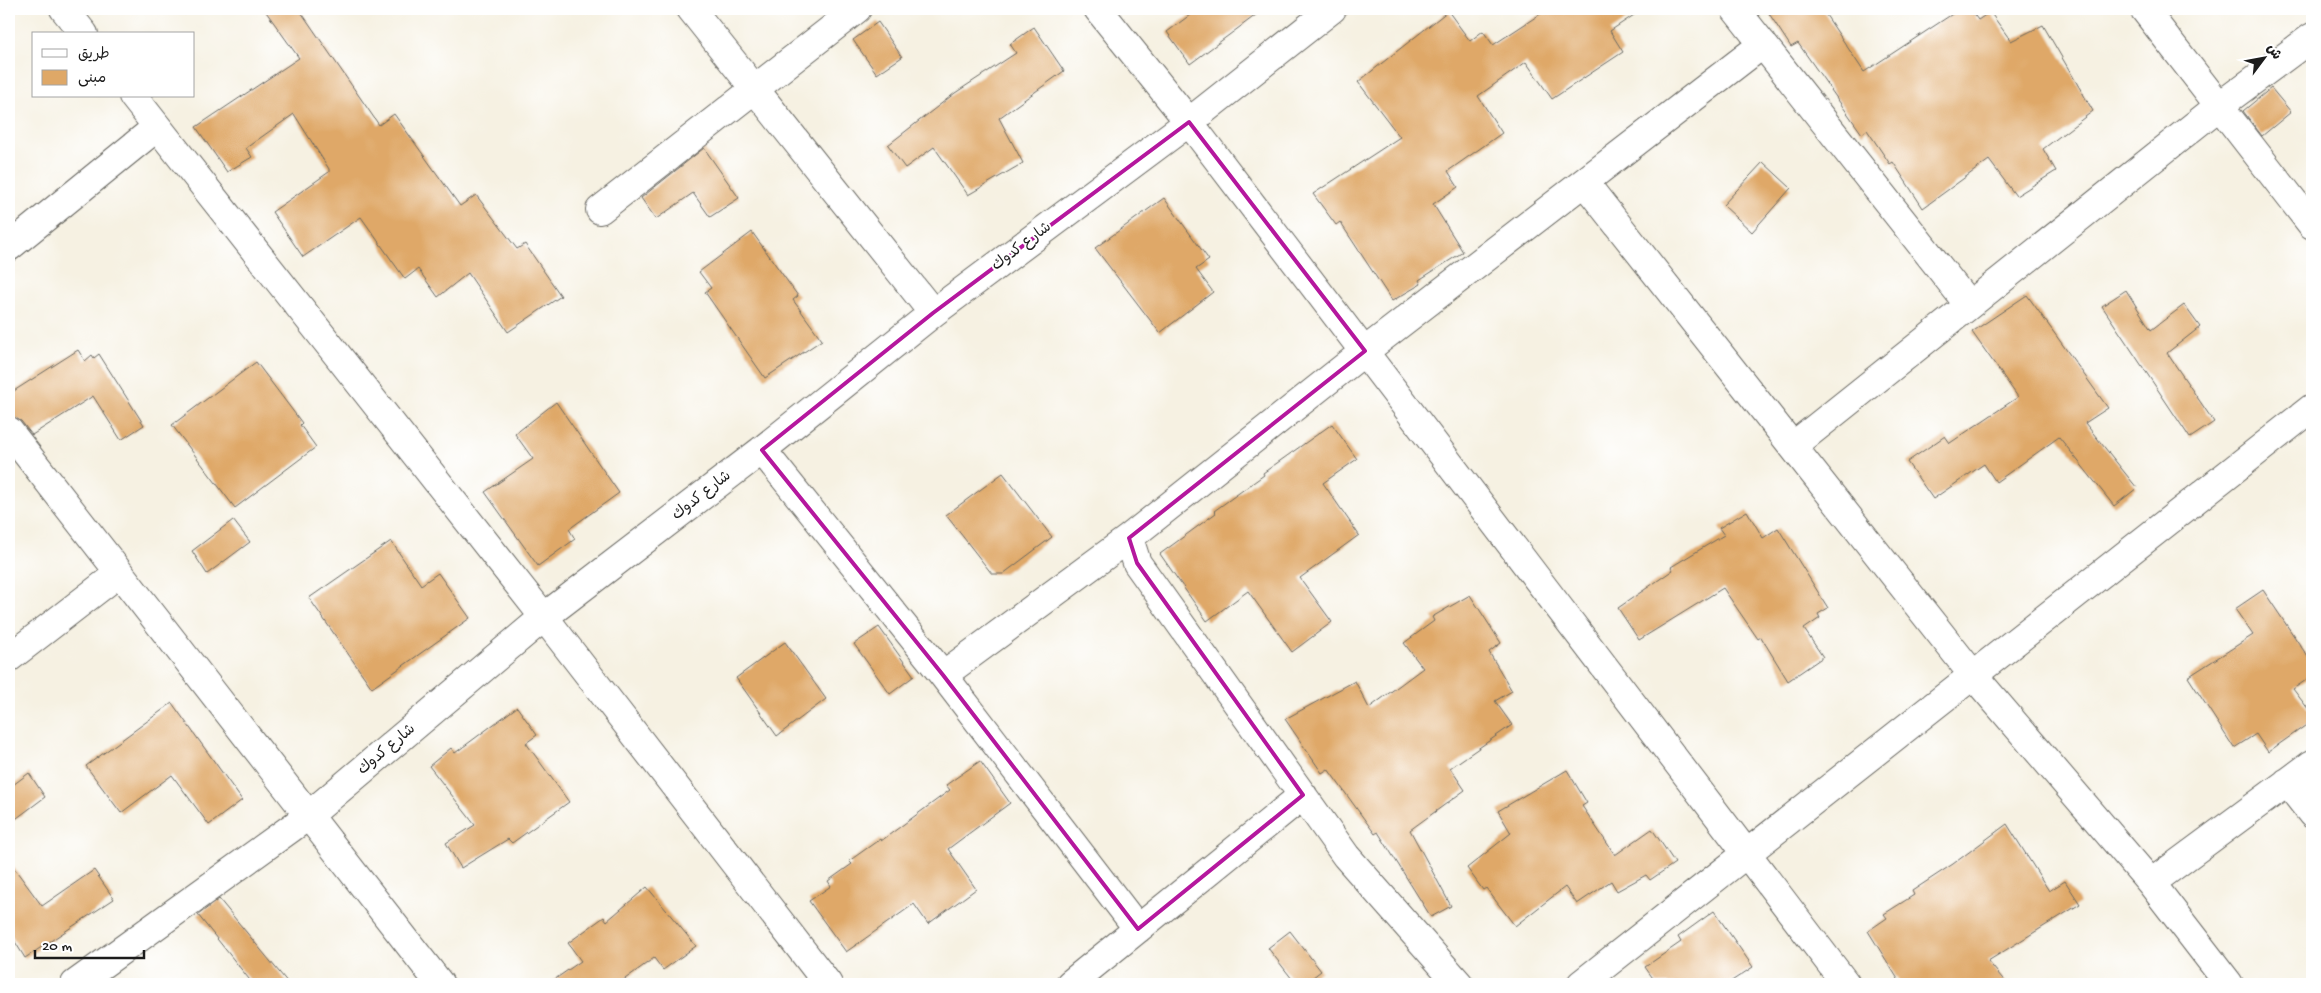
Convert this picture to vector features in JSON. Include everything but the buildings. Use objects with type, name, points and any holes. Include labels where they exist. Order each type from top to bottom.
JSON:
[{"type":"street","points":[[64,9],[82,32]]},
{"type":"street","points":[[691,9],[933,313]]},
{"type":"street","points":[[600,210],[857,9]]},
{"type":"street","points":[[1098,9],[1189,122],[1846,984]]},
{"type":"street","name":"شارع كدوك","points":[[75,984],[308,816],[544,617],[762,450],[933,313],[1189,122],[1332,9]]},
{"type":"street","points":[[1735,9],[1969,305]]},
{"type":"street","points":[[2144,9],[2312,225]]},
{"type":"street","points":[[1793,446],[2220,106],[2312,37]]},
{"type":"street","points":[[943,675],[1129,538],[1364,351],[1763,44]]},
{"type":"street","points":[[135,98],[544,617],[828,984]]},
{"type":"street","points":[[9,247],[157,126]]},
{"type":"street","points":[[1584,182],[1973,675],[2151,884],[2229,984]]},
{"type":"street","points":[[1581,984],[2312,408]]},
{"type":"street","points":[[9,431],[440,984]]},
{"type":"street","points":[[762,450],[943,675],[1138,929]]},
{"type":"street","points":[[1129,538],[1137,563],[1346,856],[1459,984]]},
{"type":"street","points":[[9,658],[119,573]]},
{"type":"street","points":[[2151,884],[2312,764]]},
{"type":"street","points":[[2288,782],[2312,814]]},
{"type":"street","points":[[1070,984],[1303,795]]},
{"type":"highlighted area","points":[[1189,122],[1365,351],[1129,538],[1137,563],[1303,795],[1138,929],[943,675],[762,450],[933,313]]}]
